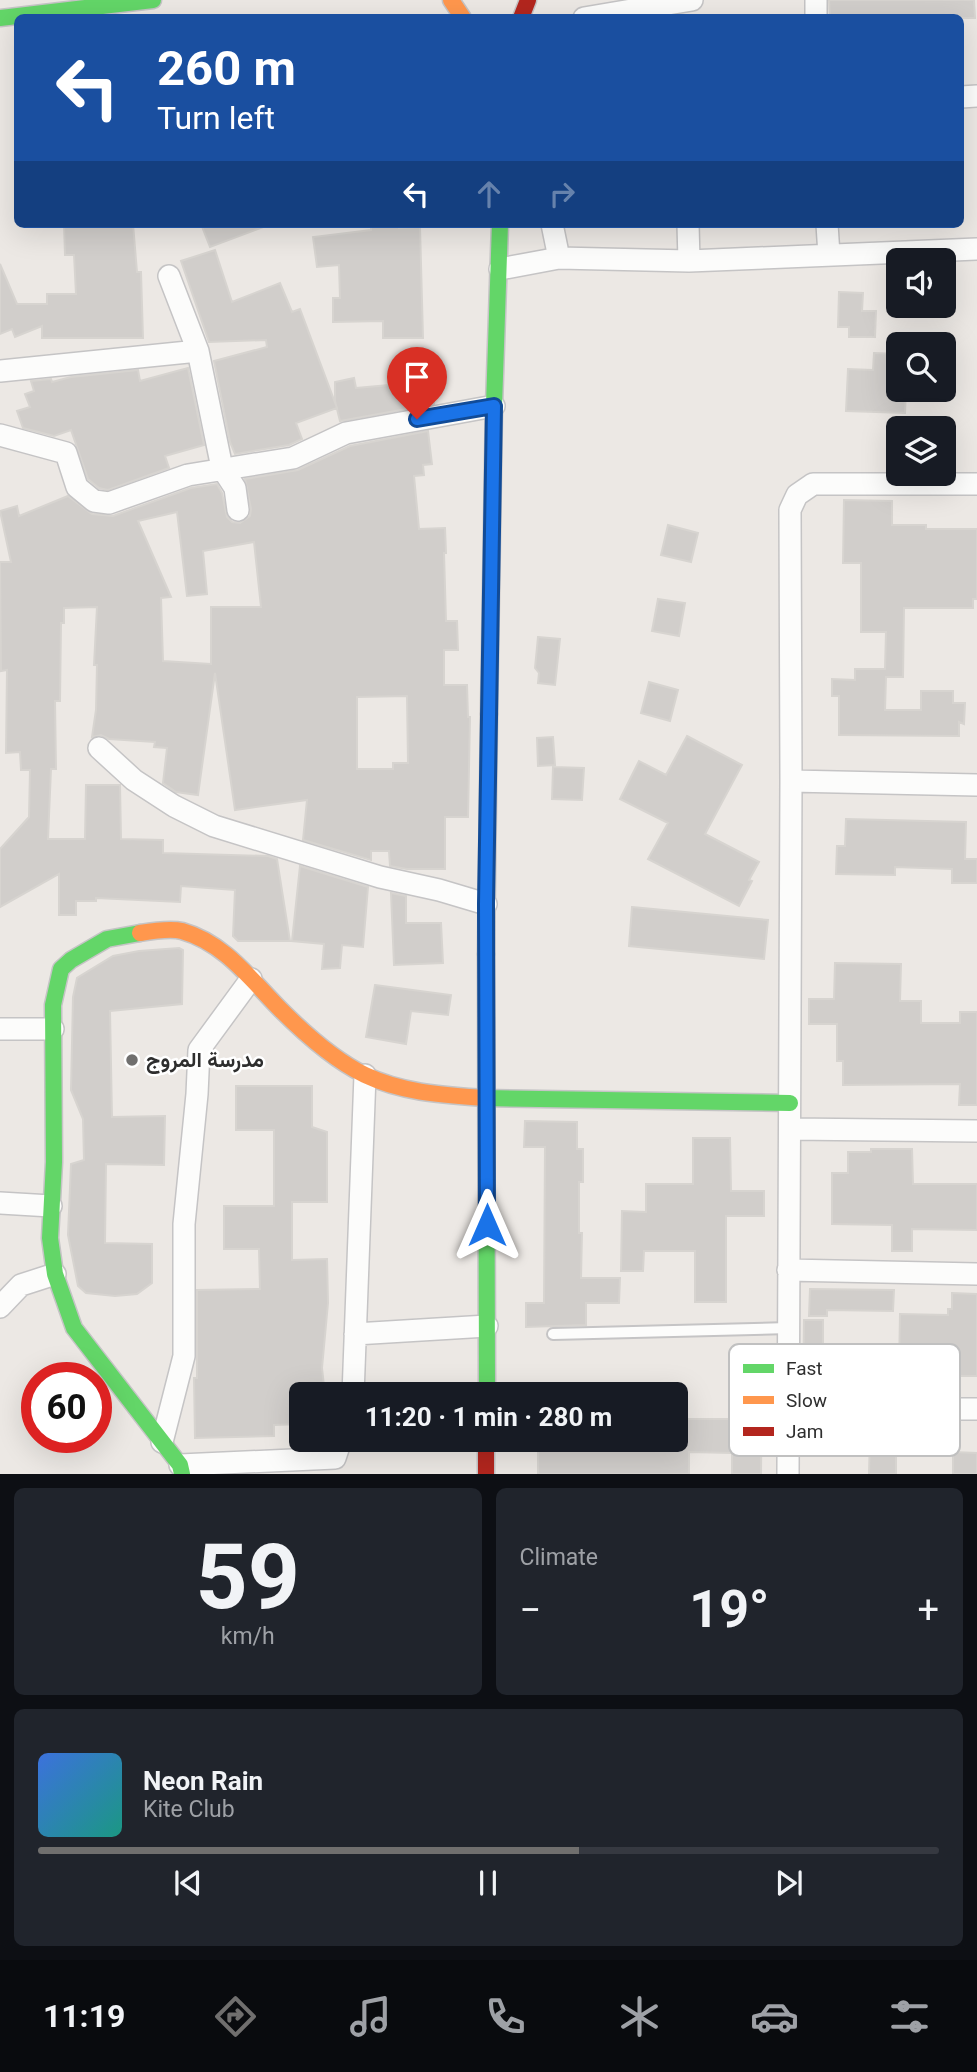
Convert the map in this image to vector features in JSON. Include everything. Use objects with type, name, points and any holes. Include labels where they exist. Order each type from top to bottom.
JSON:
[{"type":"main road","points":[[34,14],[153,0]]},
{"type":"main road","points":[[487,1382],[486,904],[494,406],[500,228]]},
{"type":"main road","points":[[181,1469],[75,1328],[55,1274],[50,1238],[54,1162],[53,1029],[56,981],[61,969],[71,960],[107,939],[145,932],[179,930],[202,938],[225,952],[323,1048],[365,1075],[419,1093],[487,1098],[790,1103]]},
{"type":"main road","points":[[486,1452],[486,1474]]},
{"type":"street","points":[[617,14],[682,6]]},
{"type":"street","points":[[553,228],[559,258]]},
{"type":"street","points":[[688,228],[689,261]]},
{"type":"street","points":[[827,228],[829,255]]},
{"type":"street","points":[[500,269],[559,258],[689,261],[977,249]]},
{"type":"street","points":[[169,276],[198,351],[222,468],[235,488],[239,510]]},
{"type":"street","points":[[0,371],[198,351]]},
{"type":"street","points":[[0,435],[66,453],[78,487],[94,500],[109,503],[188,475],[293,458],[346,433],[494,406]]},
{"type":"street","points":[[789,1344],[790,510],[797,495],[813,484],[977,484]]},
{"type":"street","points":[[99,748],[134,780],[174,806],[214,826],[380,877],[486,904]]},
{"type":"street","points":[[791,781],[977,785]]},
{"type":"street","points":[[162,1443],[184,1356],[184,1224],[199,1050],[251,979]]},
{"type":"street","points":[[0,1029],[53,1029]]},
{"type":"street","points":[[353,1382],[365,1075]]},
{"type":"street","points":[[790,1129],[977,1131]]},
{"type":"street","points":[[0,1203],[51,1206]]},
{"type":"street","points":[[788,1270],[977,1274]]},
{"type":"street","points":[[0,1307],[21,1285],[55,1274]]},
{"type":"street","points":[[355,1334],[487,1326]]},
{"type":"street","points":[[788,1456],[788,1474]]},
{"type":"street","points":[[181,1469],[338,1457]]},
{"type":"lane","points":[[553,1334],[789,1328]]},
{"type":"building","points":[[829,0],[974,0],[975,18],[964,18],[964,14],[830,14]]},
{"type":"building","points":[[64,228],[133,228],[137,272],[141,272],[143,338],[42,338],[42,326],[15,337],[12,329],[0,334],[0,264],[17,304],[47,304],[47,294],[76,294],[74,255],[65,255]]},
{"type":"building","points":[[203,228],[261,228],[210,247]]},
{"type":"building","points":[[420,228],[423,338],[383,338],[383,321],[333,322],[333,298],[340,298],[339,265],[317,267],[313,237],[371,230]]},
{"type":"building","points":[[215,250],[232,302],[280,283],[292,312],[300,309],[337,408],[296,423],[302,439],[289,445],[235,454],[230,442],[214,361],[267,347],[266,340],[209,342],[181,261]]},
{"type":"building","points":[[839,292],[863,293],[862,311],[876,311],[875,337],[849,337],[849,327],[838,327]]},
{"type":"building","points":[[874,353],[886,354],[886,402],[905,402],[905,413],[846,411],[848,369],[873,370]]},
{"type":"building","points":[[188,368],[204,445],[165,456],[169,468],[108,490],[99,488],[88,479],[71,430],[54,436],[23,428],[17,411],[30,407],[25,394],[34,391],[31,381],[51,379],[52,382],[71,377],[138,370],[140,381]]},
{"type":"building","points":[[431,370],[434,404],[340,421],[335,401],[335,382],[354,378],[356,388],[389,385],[388,374]]},
{"type":"building","points":[[428,431],[432,464],[423,465],[424,475],[414,476],[419,529],[445,528],[446,621],[457,621],[458,650],[444,650],[444,685],[467,685],[470,717],[468,817],[445,817],[445,869],[390,866],[389,851],[371,851],[371,860],[303,840],[307,800],[235,810],[215,673],[198,795],[176,792],[163,783],[167,748],[154,747],[155,742],[109,739],[101,735],[92,737],[96,710],[97,665],[94,665],[97,607],[64,608],[64,623],[61,623],[60,701],[55,701],[56,769],[51,769],[48,839],[85,839],[86,785],[120,785],[121,839],[163,840],[163,853],[268,856],[277,859],[290,941],[238,941],[233,936],[235,890],[181,886],[180,902],[96,898],[96,901],[76,901],[76,915],[59,915],[59,874],[0,907],[0,849],[29,817],[30,770],[21,770],[20,752],[6,753],[7,670],[1,671],[0,562],[11,562],[0,511],[17,506],[19,516],[68,496],[92,514],[113,516],[191,488],[217,484],[222,493],[227,517],[232,522],[240,523],[250,516],[251,509],[245,479],[298,470],[350,446]],"holes":[[[177,512],[187,596],[207,594],[203,551],[254,542],[261,607],[211,607],[211,664],[163,661],[161,598],[171,597],[138,521]],[[407,696],[408,763],[393,763],[393,769],[357,769],[357,697]]]},
{"type":"building","points":[[844,500],[892,501],[892,525],[926,525],[926,529],[977,529],[977,599],[973,599],[973,608],[904,608],[903,677],[886,677],[885,710],[921,710],[921,691],[953,691],[953,703],[965,703],[964,724],[959,722],[959,736],[839,735],[839,696],[832,696],[832,679],[855,680],[855,669],[885,669],[886,632],[861,632],[861,563],[843,563]]},
{"type":"building","points":[[668,525],[698,533],[691,562],[661,555]]},
{"type":"building","points":[[658,599],[685,603],[679,636],[652,631]]},
{"type":"building","points":[[538,637],[560,639],[555,685],[538,683],[539,673],[535,668]]},
{"type":"building","points":[[649,682],[678,690],[670,721],[641,713]]},
{"type":"building","points":[[687,736],[742,765],[705,834],[759,862],[739,906],[648,859],[668,823],[620,799],[639,761],[666,775]]},
{"type":"building","points":[[553,737],[555,765],[538,766],[537,738]]},
{"type":"building","points":[[553,767],[584,768],[582,800],[552,799]]},
{"type":"building","points":[[846,819],[966,822],[965,859],[977,859],[977,883],[952,883],[952,869],[895,867],[895,875],[836,874],[837,846],[845,846]]},
{"type":"building","points":[[300,866],[368,887],[363,947],[342,945],[340,968],[322,969],[324,944],[292,941]]},
{"type":"building","points":[[391,893],[406,896],[406,923],[441,923],[443,963],[394,965]]},
{"type":"building","points":[[632,907],[768,920],[764,959],[629,946]]},
{"type":"building","points":[[179,948],[183,950],[182,1004],[110,1011],[112,1117],[165,1116],[164,1165],[106,1164],[105,1243],[152,1244],[152,1283],[137,1294],[115,1296],[86,1293],[78,1286],[68,1235],[71,1164],[84,1160],[83,1119],[71,1090],[73,997],[77,978],[113,956]]},
{"type":"building","points":[[835,963],[901,964],[900,1001],[921,1001],[921,1023],[960,1023],[960,1012],[977,1012],[977,1105],[959,1105],[960,1084],[843,1085],[843,1061],[837,1061],[837,1024],[809,1024],[809,999],[834,999]]},
{"type":"building","points":[[375,985],[451,995],[448,1015],[411,1011],[406,1044],[366,1037]]},
{"type":"building","points":[[236,1086],[312,1086],[312,1127],[327,1132],[327,1202],[292,1202],[292,1260],[327,1259],[328,1303],[322,1368],[324,1382],[289,1382],[289,1424],[274,1425],[274,1436],[195,1438],[197,1290],[260,1289],[259,1249],[224,1249],[224,1206],[274,1206],[274,1130],[236,1130]]},
{"type":"building","points":[[525,1121],[577,1122],[577,1149],[583,1149],[583,1182],[579,1182],[581,1278],[620,1278],[619,1303],[586,1303],[586,1325],[526,1327],[526,1303],[544,1303],[545,1147],[524,1147]]},
{"type":"building","points":[[693,1138],[730,1138],[731,1191],[764,1191],[764,1216],[726,1216],[726,1302],[695,1302],[695,1251],[644,1251],[643,1271],[621,1271],[622,1211],[646,1212],[646,1184],[693,1184]]},
{"type":"building","points":[[871,1149],[912,1149],[913,1184],[977,1184],[977,1230],[912,1229],[912,1251],[892,1251],[892,1225],[832,1224],[832,1173],[848,1173],[848,1152],[871,1152]]},
{"type":"building","points":[[810,1289],[894,1290],[893,1311],[827,1310],[827,1316],[809,1316]]},
{"type":"building","points":[[952,1293],[977,1294],[977,1376],[960,1376],[960,1344],[899,1344],[900,1314],[948,1315],[948,1309],[952,1309]]},
{"type":"building","points":[[804,1320],[823,1320],[823,1344],[804,1344]]},
{"type":"building","points":[[688,1419],[729,1419],[729,1453],[689,1452],[689,1474],[538,1474],[538,1452],[688,1452]]},
{"type":"building","points":[[960,1452],[977,1453],[977,1474],[953,1474],[953,1456],[960,1456]]},
{"type":"building","points":[[732,1456],[761,1456],[761,1474],[732,1474]]},
{"type":"building","points":[[869,1456],[896,1456],[896,1474],[869,1474]]},
{"type":"traffic: fast","points":[[34,14],[153,0]]},
{"type":"traffic: fast","points":[[0,18],[14,16]]},
{"type":"traffic: fast","points":[[489,714],[500,228]]},
{"type":"traffic: fast","points":[[140,933],[107,939],[61,969],[53,1005],[54,1162],[50,1238],[55,1274],[74,1328],[180,1465],[182,1474]]},
{"type":"traffic: fast","points":[[486,954],[487,1382]]},
{"type":"traffic: fast","points":[[485,1098],[790,1103]]},
{"type":"traffic: slow","points":[[451,0],[460,14]]},
{"type":"traffic: slow","points":[[486,954],[489,714]]},
{"type":"traffic: slow","points":[[140,933],[177,930],[211,944],[236,964],[310,1037],[342,1062],[365,1075],[409,1089],[485,1098]]},
{"type":"traffic: jam","points":[[523,14],[528,0]]},
{"type":"traffic: jam","points":[[486,1452],[486,1474]]},
{"type":"place","name":"مدرسة المروج","points":[[132,1060]]},
{"type":"route","points":[[417,419],[494,406],[486,904],[487,1225]]}]
